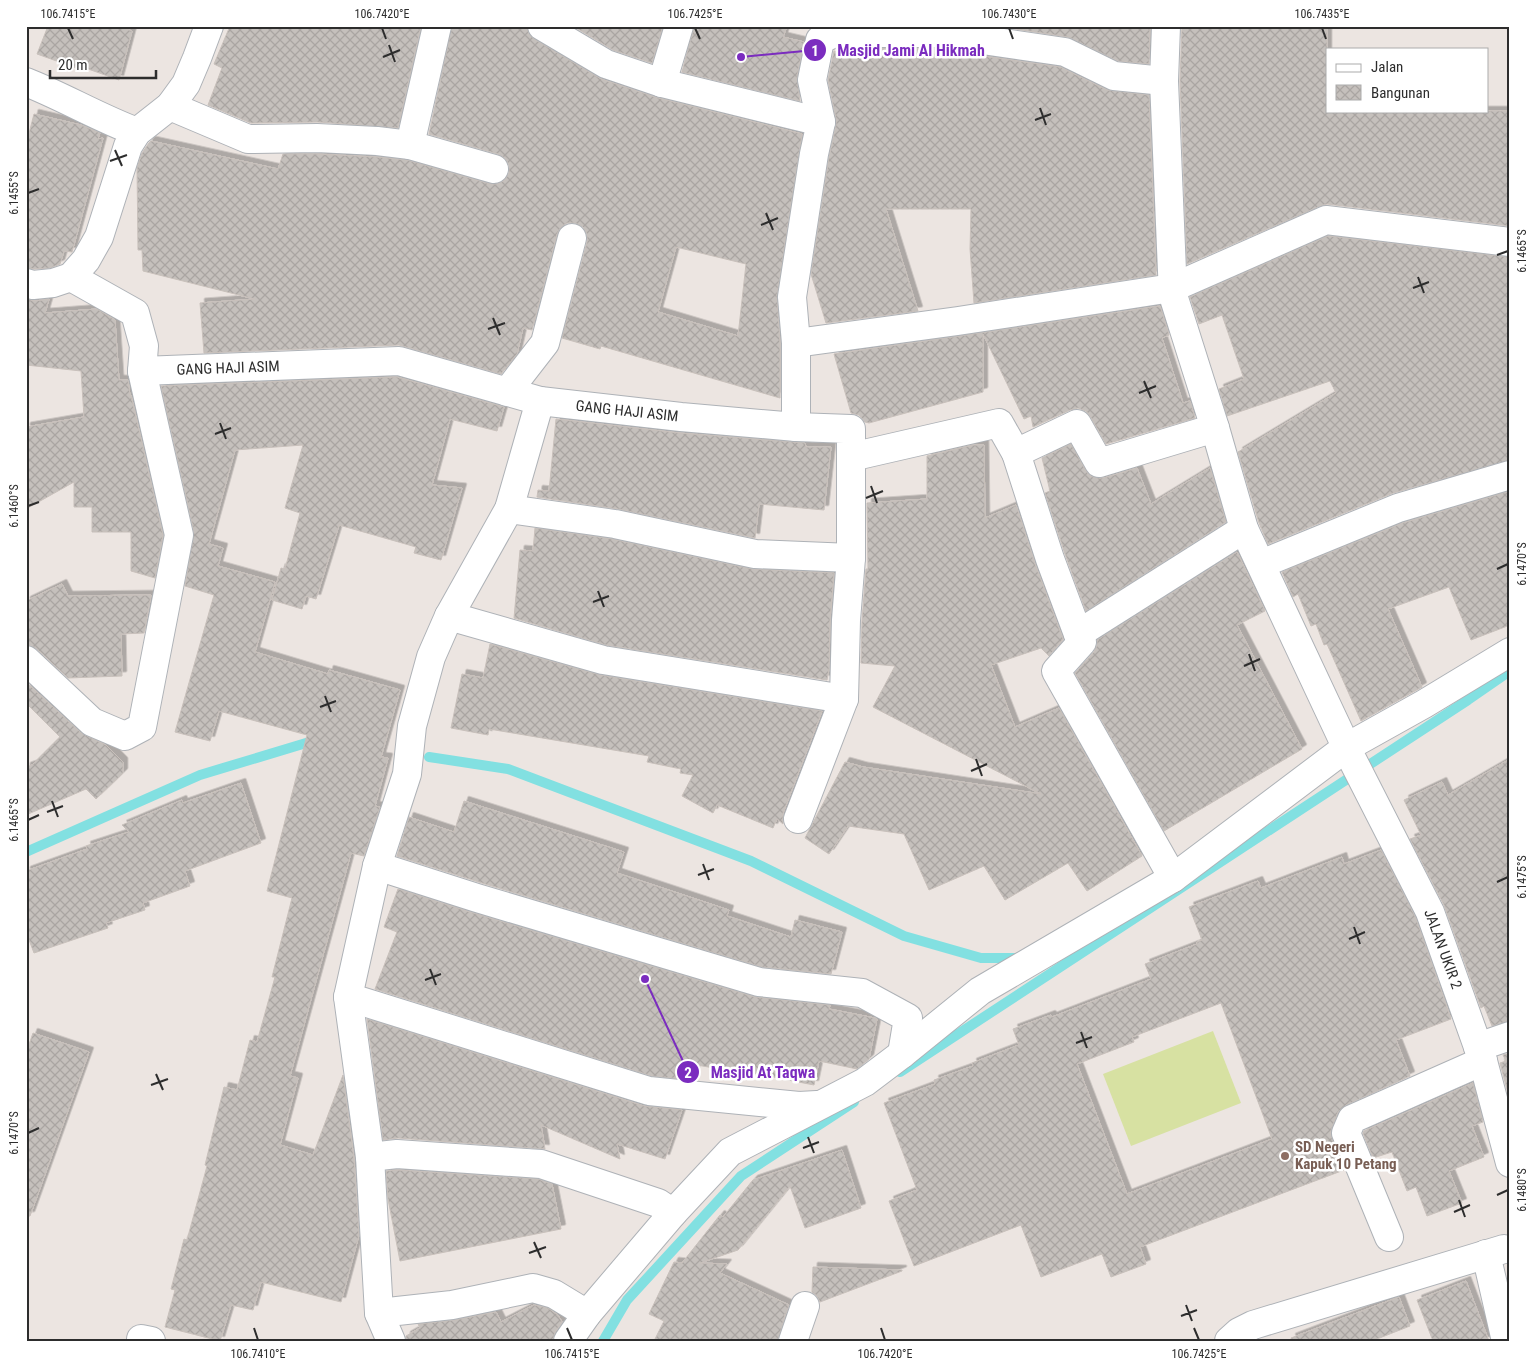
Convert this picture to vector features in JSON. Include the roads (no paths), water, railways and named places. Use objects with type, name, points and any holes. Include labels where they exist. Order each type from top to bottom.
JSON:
[{"type":"street","points":[[26,283],[53,283],[71,277],[86,260],[99,236],[128,146],[137,132],[170,106],[186,84],[209,26]]},
{"type":"street","points":[[410,145],[436,26]]},
{"type":"street","points":[[662,83],[679,26]]},
{"type":"street","name":"JALAN UKIR 2","points":[[1166,26],[1164,81],[1173,295],[1215,428],[1244,529],[1348,751],[1430,912],[1480,1054],[1510,1163]]},
{"type":"street","points":[[551,32],[606,64],[662,83],[821,122]]},
{"type":"street","points":[[796,428],[796,343],[792,297],[814,154],[821,122],[812,80],[820,40],[834,33],[934,32],[1065,52],[1114,76],[1164,81]]},
{"type":"street","points":[[26,82],[52,92],[137,132]]},
{"type":"street","points":[[170,106],[248,139],[317,138],[377,140],[410,145],[494,169]]},
{"type":"street","points":[[796,343],[958,321],[1172,288],[1326,220],[1510,242]]},
{"type":"street","points":[[507,392],[545,343],[572,238]]},
{"type":"street","points":[[26,660],[92,722],[125,736],[142,727],[179,535],[142,371],[144,346],[135,313],[71,277]]},
{"type":"street","name":"GANG HAJI ASIM","points":[[142,371],[399,361],[540,401],[796,428],[851,429],[851,558],[846,620],[844,699],[798,819]]},
{"type":"street","points":[[391,1341],[379,1313],[370,1156],[348,997],[377,866],[407,774],[412,726],[431,657],[450,616],[509,509],[540,401]]},
{"type":"street","points":[[851,457],[999,423],[1016,453],[1050,559],[1082,642],[1056,671],[1173,878]]},
{"type":"street","points":[[1016,453],[1077,424],[1099,463],[1215,428]]},
{"type":"street","points":[[1261,564],[1398,508],[1510,475]]},
{"type":"street","points":[[509,509],[615,524],[756,554],[851,558]]},
{"type":"street","points":[[1078,634],[1244,529]]},
{"type":"street","points":[[450,616],[603,660],[844,699]]},
{"type":"street","points":[[568,1341],[587,1314],[673,1213],[730,1152],[865,1082],[980,991],[1173,878],[1348,751],[1510,652]]},
{"type":"street","points":[[377,866],[476,898],[759,982],[862,992],[908,1018],[902,1054]]},
{"type":"street","points":[[348,997],[649,1091],[799,1106],[822,1105]]},
{"type":"street","points":[[1389,1237],[1346,1132],[1352,1119],[1480,1054],[1510,1036]]},
{"type":"street","points":[[370,1156],[397,1154],[541,1164],[658,1203],[673,1213]]},
{"type":"street","points":[[1234,1336],[1254,1325],[1502,1252],[1506,1341]]},
{"type":"street","points":[[379,1313],[452,1305],[533,1288],[554,1294],[587,1314]]},
{"type":"street","points":[[793,1341],[806,1306]]},
{"type":"waterway","points":[[900,1072],[1510,671]]},
{"type":"waterway","points":[[26,852],[200,775],[316,740]]},
{"type":"waterway","points":[[429,757],[508,769],[751,861],[904,936],[981,958],[1022,958]]},
{"type":"waterway","points":[[603,1341],[627,1300],[741,1176],[854,1102]]},
{"type":"place","name":"Masjid Jami Al Hikmah","points":[[741,57]]},
{"type":"place","name":"Masjid At Taqwa","points":[[645,979]]},
{"type":"place","name":"SD Negeri Kapuk 10 Petang","points":[[1285,1156]]}]
